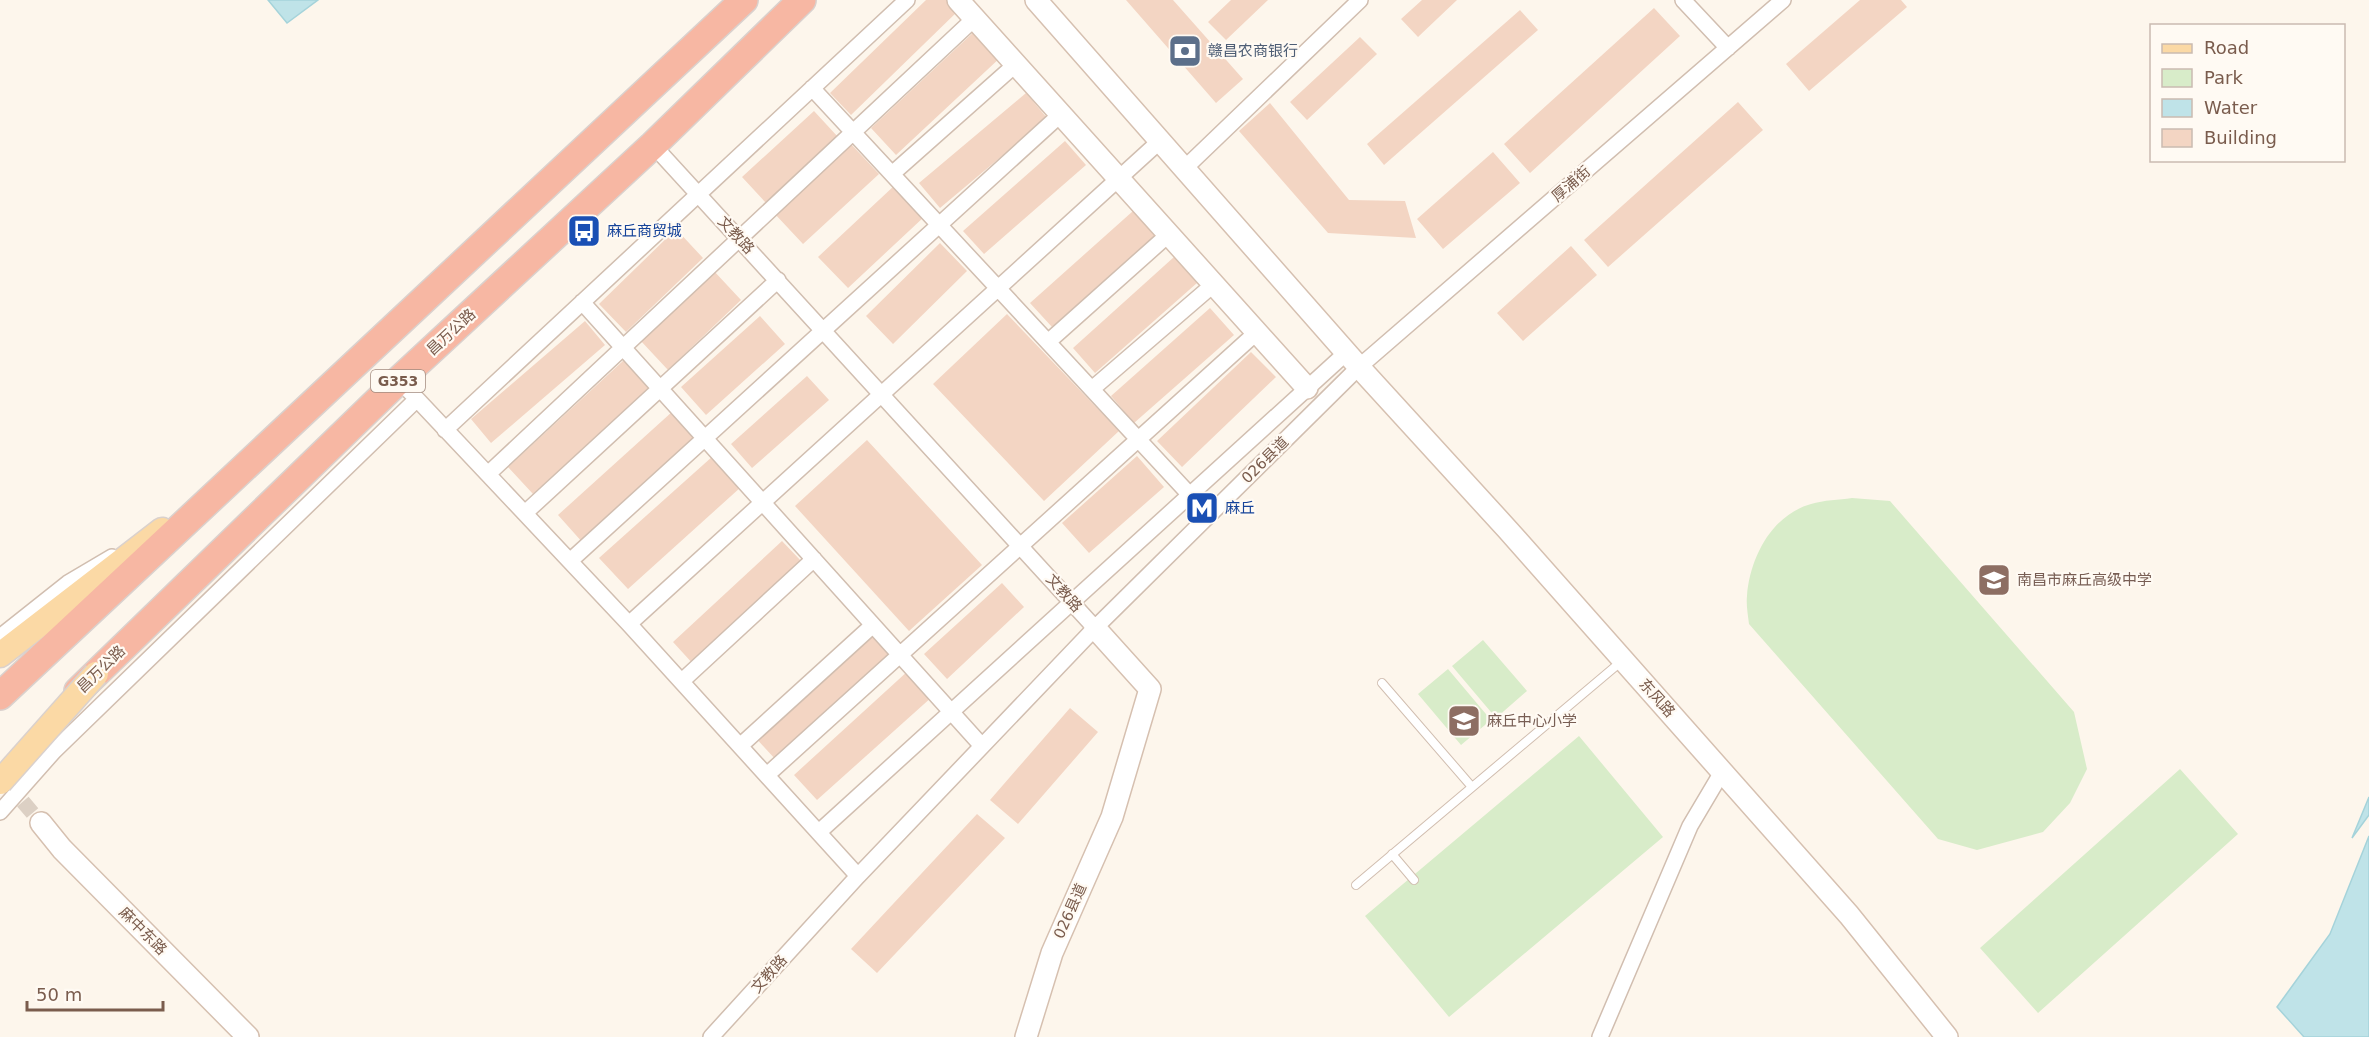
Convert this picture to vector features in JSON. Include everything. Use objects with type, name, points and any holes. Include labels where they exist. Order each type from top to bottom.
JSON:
[{"type":"highway","name":"G353","points":[[0,696],[744,0]]},
{"type":"highway","name":"昌万公路","points":[[0,767],[96,674],[408,390],[802,0]]},
{"type":"main road","points":[[958,0],[1307,388]]},
{"type":"main road","points":[[1036,0],[1353,360]]},
{"type":"main road","name":"东风路","points":[[1353,360],[1507,529],[1849,915],[1947,1037]]},
{"type":"main road","points":[[0,655],[254,459]]},
{"type":"main road","name":"026县道","points":[[1026,1037],[1052,953],[1112,816],[1150,689],[1095,628]]},
{"type":"main road","points":[[0,782],[96,674]]},
{"type":"main road","name":"麻中东路","points":[[40,823],[62,849],[248,1037]]},
{"type":"street","points":[[445,429],[907,0]]},
{"type":"street","points":[[1185,168],[1360,0]]},
{"type":"street","points":[[1683,0],[1728,48]]},
{"type":"street","name":"厚浦街","points":[[1353,360],[1783,0]]},
{"type":"street","points":[[488,474],[975,18]]},
{"type":"street","points":[[892,174],[1016,64]]},
{"type":"street","points":[[813,88],[1189,494]]},
{"type":"street","points":[[570,561],[1061,114]]},
{"type":"street","points":[[629,624],[1161,140]]},
{"type":"street","name":"文教路","points":[[653,145],[1095,628],[858,876],[711,1037]]},
{"type":"street","points":[[1048,342],[1169,234]]},
{"type":"street","points":[[525,513],[778,280]]},
{"type":"street","points":[[1092,389],[1214,284]]},
{"type":"street","points":[[582,302],[982,746]]},
{"type":"street","points":[[767,775],[1257,332]]},
{"type":"street","points":[[819,832],[1307,388],[1353,360]]},
{"type":"street","name":"026县道","points":[[1095,628],[1353,360]]},
{"type":"street","points":[[0,812],[54,752],[408,390],[682,681],[858,876]]},
{"type":"street","points":[[0,637],[68,583],[183,513]]},
{"type":"street","points":[[682,681],[814,559]]},
{"type":"street","points":[[740,746],[873,625]]},
{"type":"street","points":[[1600,1037],[1690,826],[1722,772]]},
{"type":"lane","points":[[1356,885],[1623,660]]},
{"type":"lane","points":[[1382,683],[1472,787]]},
{"type":"lane","points":[[1392,854],[1414,880]]},
{"type":"green space","points":[[1852,498],[1890,501],[2074,712],[2087,769],[2070,803],[2043,832],[1977,850],[1938,839],[1749,624],[1747,599],[1749,581],[1758,553],[1774,528],[1797,510],[1811,504]]},
{"type":"green space","points":[[1483,640],[1527,691],[1496,718],[1452,666]]},
{"type":"green space","points":[[1448,669],[1491,720],[1461,745],[1418,694]]},
{"type":"green space","points":[[1579,736],[1663,837],[1449,1017],[1365,916]]},
{"type":"green space","points":[[2180,769],[2238,834],[2038,1013],[1980,948]]},
{"type":"water","points":[[268,0],[318,0],[287,23]]},
{"type":"water","points":[[2369,797],[2369,815],[2352,838]]},
{"type":"water","points":[[2369,836],[2369,1037],[2304,1037],[2277,1007],[2330,934]]},
{"type":"building","points":[[926,0],[950,0],[959,10],[851,115],[830,93]]},
{"type":"building","points":[[1126,0],[1173,0],[1243,79],[1216,103]]},
{"type":"building","points":[[1231,0],[1268,0],[1226,40],[1208,22]]},
{"type":"building","points":[[1422,0],[1457,0],[1418,37],[1401,19]]},
{"type":"building","points":[[1860,0],[1901,0],[1907,7],[1809,91],[1786,64]]},
{"type":"building","points":[[1654,8],[1680,36],[1530,173],[1504,144]]},
{"type":"building","points":[[1520,10],[1538,30],[1384,165],[1367,144]]},
{"type":"building","points":[[977,29],[1002,56],[896,155],[871,128]]},
{"type":"building","points":[[1360,37],[1377,54],[1307,120],[1290,102]]},
{"type":"building","points":[[1026,93],[1047,118],[940,208],[919,183]]},
{"type":"building","points":[[1738,102],[1763,130],[1608,267],[1584,240]]},
{"type":"building","points":[[1270,103],[1349,200],[1405,201],[1416,238],[1328,233],[1239,131]]},
{"type":"building","points":[[814,111],[838,137],[766,203],[742,177]]},
{"type":"building","points":[[1065,141],[1086,165],[984,254],[963,231]]},
{"type":"building","points":[[850,143],[879,174],[803,244],[774,213]]},
{"type":"building","points":[[1493,152],[1520,183],[1443,249],[1417,219]]},
{"type":"building","points":[[895,185],[925,216],[848,288],[818,257]]},
{"type":"building","points":[[1133,211],[1155,236],[1052,327],[1030,303]]},
{"type":"building","points":[[676,229],[703,258],[626,332],[599,304]]},
{"type":"building","points":[[940,243],[967,271],[893,344],[866,316]]},
{"type":"building","points":[[1571,246],[1597,275],[1523,341],[1497,313]]},
{"type":"building","points":[[1174,257],[1197,283],[1095,373],[1073,348]]},
{"type":"building","points":[[713,270],[741,300],[668,370],[640,340]]},
{"type":"building","points":[[1210,308],[1234,335],[1134,423],[1111,396]]},
{"type":"building","points":[[1007,314],[1119,431],[1044,501],[933,384]]},
{"type":"building","points":[[760,316],[785,344],[706,415],[681,387]]},
{"type":"building","points":[[585,321],[605,345],[491,443],[471,419]]},
{"type":"building","points":[[1251,352],[1276,377],[1182,467],[1157,441]]},
{"type":"building","points":[[624,360],[649,388],[533,494],[508,467]]},
{"type":"building","points":[[807,376],[829,400],[752,468],[731,444]]},
{"type":"building","points":[[673,411],[697,439],[583,543],[558,515]]},
{"type":"building","points":[[867,440],[982,565],[909,631],[795,506]]},
{"type":"building","points":[[713,456],[741,487],[628,589],[599,558]]},
{"type":"building","points":[[1137,456],[1164,487],[1089,553],[1062,523]]},
{"type":"building","points":[[782,541],[803,563],[694,665],[673,642]]},
{"type":"building","points":[[1002,583],[1024,607],[947,679],[924,654]]},
{"type":"building","points":[[869,631],[891,655],[776,760],[754,736]]},
{"type":"building","points":[[909,670],[933,696],[817,800],[794,775]]},
{"type":"building","points":[[1070,708],[1098,732],[1018,824],[990,800]]},
{"type":"building","points":[[977,814],[1005,838],[877,973],[851,949]]},
{"type":"tunnel","points":[[8,784],[41,823]]},
{"type":"place","name":"赣昌农商银行","points":[[1185,51]]},
{"type":"place","name":"麻丘商贸城","points":[[584,231]]},
{"type":"place","name":"麻丘","points":[[1202,508]]},
{"type":"place","name":"南昌市麻丘高级中学","points":[[1994,580]]},
{"type":"place","name":"麻丘中心小学","points":[[1464,721]]}]
